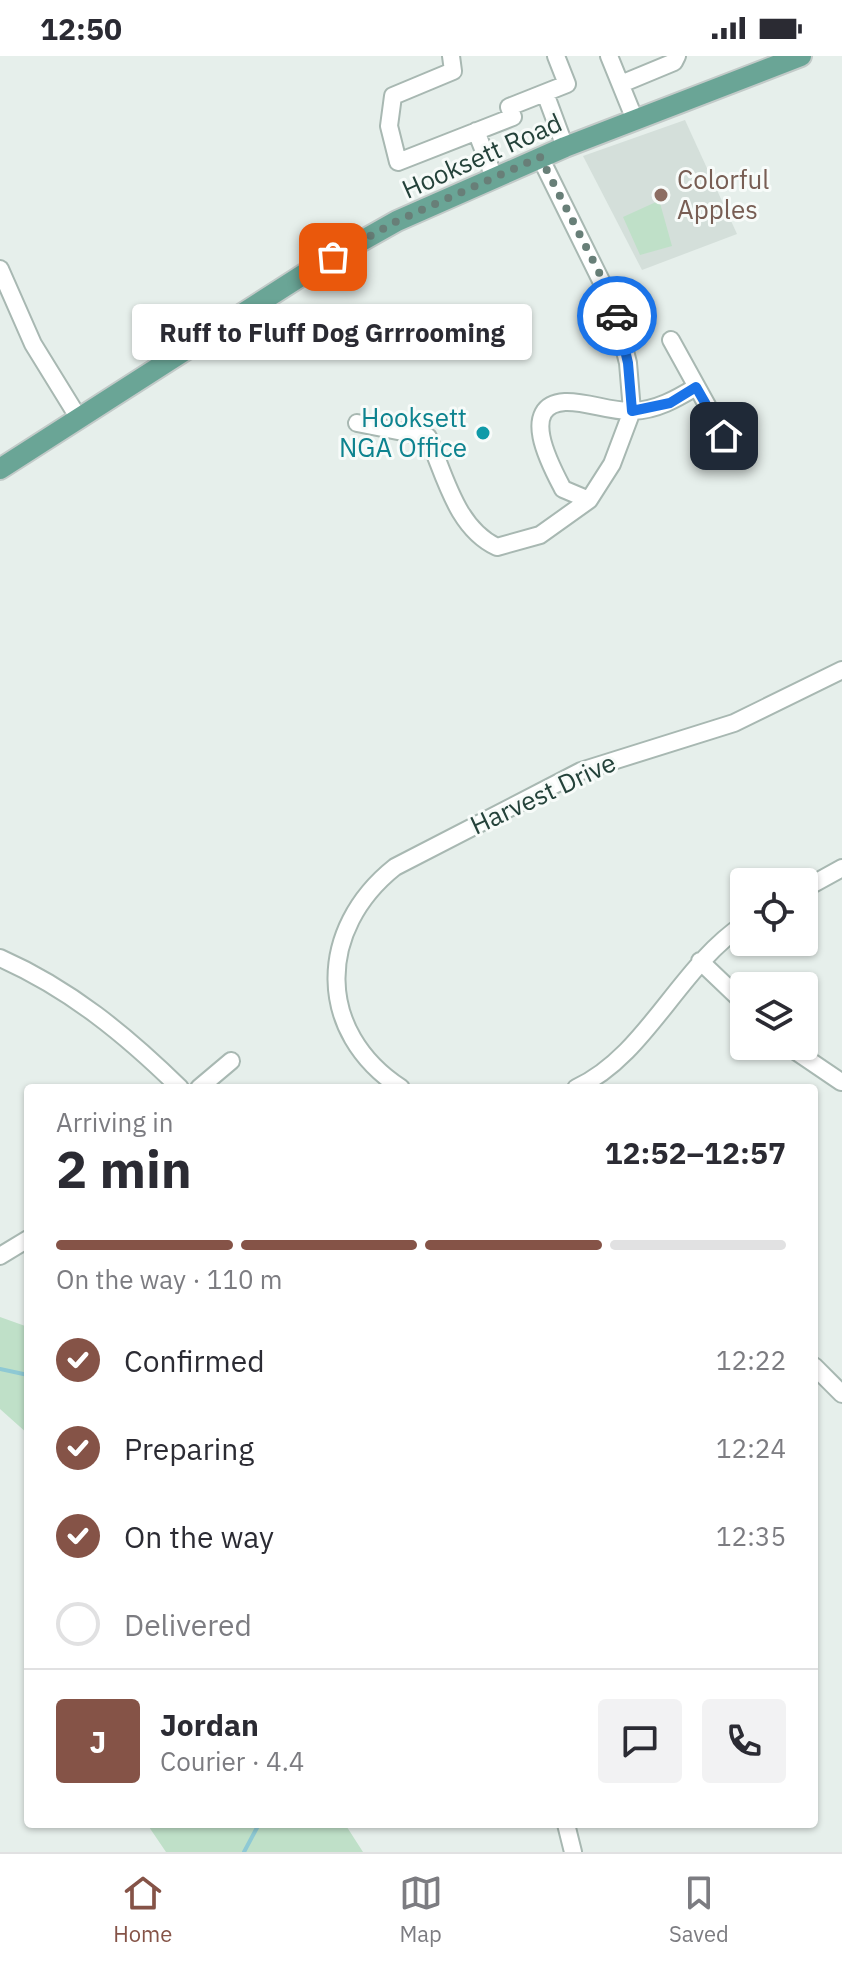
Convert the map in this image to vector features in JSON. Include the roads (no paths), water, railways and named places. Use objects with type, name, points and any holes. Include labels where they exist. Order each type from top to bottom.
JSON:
[{"type":"main road","name":"Hooksett Road","points":[[0,469],[312,269],[397,221],[540,157],[801,56]]},
{"type":"street","points":[[451,56],[453,71],[393,96],[389,126],[398,162],[513,117],[509,107],[567,84],[556,56]]},
{"type":"street","points":[[609,56],[635,120]]},
{"type":"street","points":[[621,84],[674,62],[677,56]]},
{"type":"street","points":[[545,93],[565,147]]},
{"type":"street","points":[[476,131],[494,177]]},
{"type":"street","points":[[357,423],[428,437],[462,517],[484,541],[497,547],[515,545],[540,535],[589,500],[612,464],[632,411],[625,349],[614,307],[540,157]]},
{"type":"street","points":[[0,269],[33,344],[78,417]]},
{"type":"street","points":[[671,340],[724,436]]},
{"type":"street","points":[[589,500],[563,489],[540,436],[540,420],[550,407],[564,402],[632,411],[670,403],[696,387]]},
{"type":"street","name":"Harvest Drive","points":[[395,1084],[381,1075],[360,1051],[345,1022],[336,975],[341,943],[351,913],[370,887],[395,867],[581,771],[734,723],[842,670]]},
{"type":"street","points":[[818,881],[842,868]]},
{"type":"street","points":[[582,1084],[611,1065],[700,961],[730,936]]},
{"type":"street","points":[[0,958],[82,1003],[133,1043],[176,1084]]},
{"type":"street","points":[[700,961],[730,990]]},
{"type":"street","points":[[809,1060],[841,1082]]},
{"type":"street","points":[[204,1084],[231,1061]]},
{"type":"street","points":[[0,1256],[24,1241]]},
{"type":"street","points":[[818,1370],[842,1394]]},
{"type":"street","points":[[567,1828],[573,1852]]},
{"type":"waterway","points":[[0,1369],[24,1374]]},
{"type":"waterway","points":[[244,1852],[257,1828]]},
{"type":"place","name":"Colorful Apples","points":[[661,195]]},
{"type":"place","name":"Ruff to Fluff Dog Grrrooming","points":[[333,257]]},
{"type":"place","name":"Hooksett NGA Office","points":[[483,433]]}]
